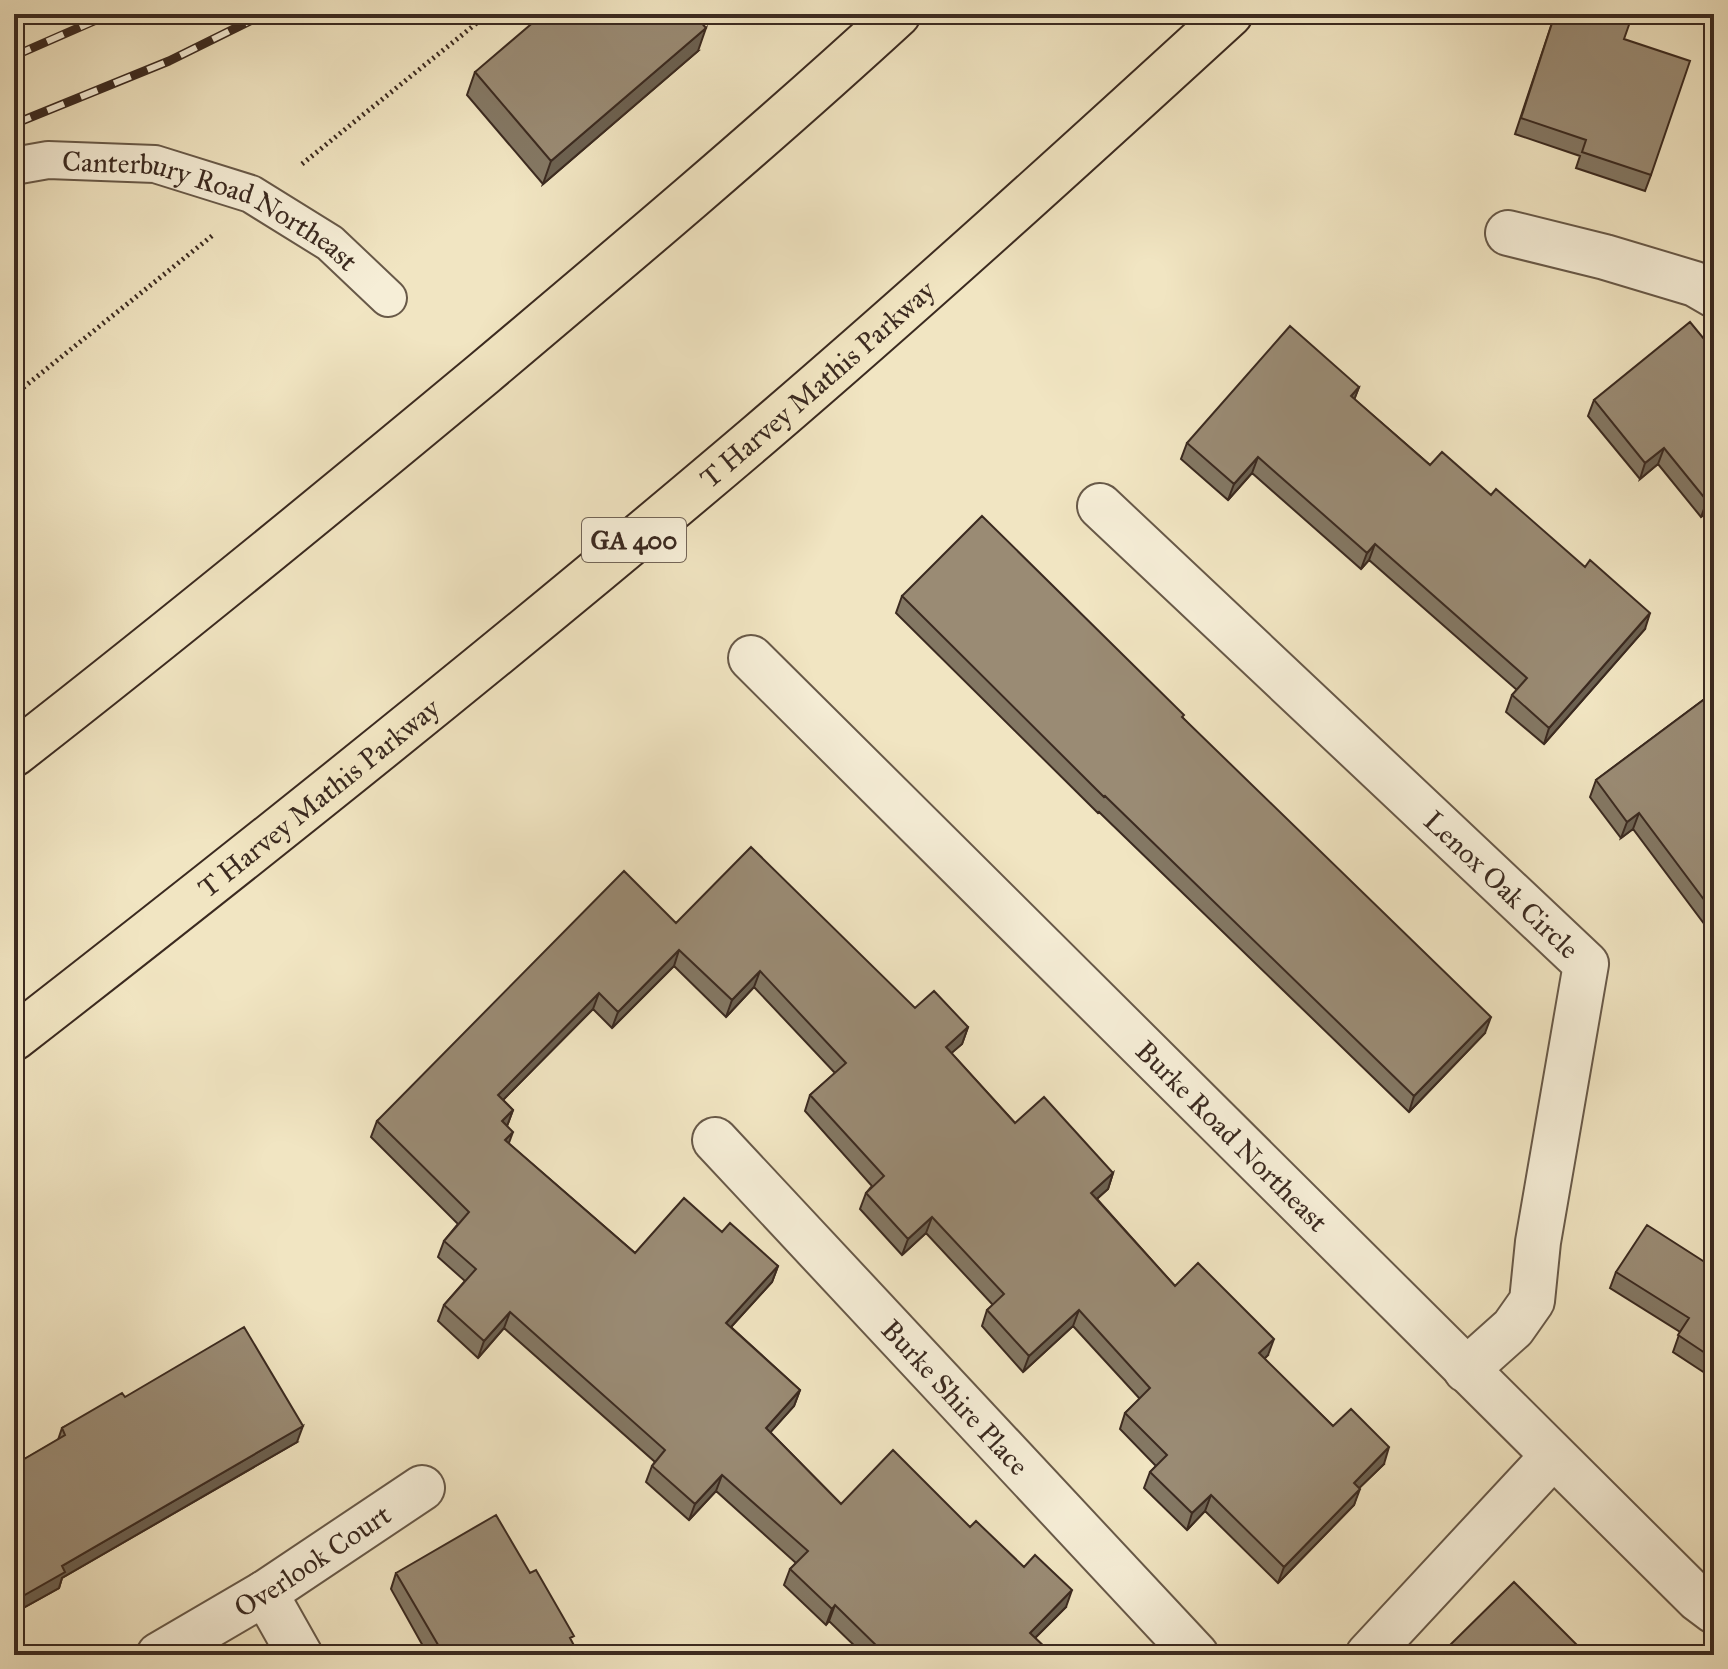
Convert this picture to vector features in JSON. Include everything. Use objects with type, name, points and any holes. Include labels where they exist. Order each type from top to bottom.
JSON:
[{"type":"highway","points":[[14,754],[342,491],[602,274],[898,14]]},
{"type":"highway","name":"T Harvey Mathis Parkway","points":[[14,1038],[235,866],[486,664],[761,434],[1019,207],[1230,14]]},
{"type":"street","points":[[1508,233],[1695,284],[1714,295]]},
{"type":"street","name":"Lenox Oak Circle","points":[[1100,506],[1586,964],[1538,1242],[1532,1301],[1513,1328],[1466,1370]]},
{"type":"street","name":"Burke Road Northeast","points":[[751,658],[1466,1370],[1698,1599],[1714,1611]]},
{"type":"street","name":"Burke Shire Place","points":[[715,1140],[1196,1655]]},
{"type":"street","points":[[1368,1655],[1553,1456]]},
{"type":"street","name":"Overlook Court","points":[[159,1655],[265,1593],[422,1488]]},
{"type":"street","points":[[265,1593],[300,1655]]},
{"type":"lane","name":"Canterbury Road Northeast","points":[[14,166],[48,160],[155,164],[251,194],[330,243],[388,298]]},
{"type":"building","points":[[543,14],[694,14],[706,28],[551,161],[475,72]]},
{"type":"building","points":[[1555,14],[1605,14],[1630,22],[1624,39],[1690,61],[1651,175],[1582,152],[1586,140],[1521,118]]},
{"type":"building","points":[[1690,322],[1714,351],[1714,494],[1707,501],[1664,448],[1645,463],[1594,400]]},
{"type":"building","points":[[1290,326],[1359,387],[1351,396],[1430,465],[1442,452],[1491,495],[1496,489],[1585,567],[1590,560],[1650,613],[1549,728],[1512,695],[1527,678],[1375,544],[1367,553],[1258,457],[1234,484],[1187,443]]},
{"type":"building","points":[[982,516],[1184,715],[1182,717],[1491,1017],[1414,1096],[1104,797],[902,596]]},
{"type":"building","points":[[1714,692],[1714,913],[1639,813],[1627,822],[1596,780]]},
{"type":"building","points":[[751,847],[915,1008],[934,991],[968,1027],[946,1047],[1015,1123],[1044,1097],[1113,1173],[1091,1193],[1175,1286],[1198,1263],[1274,1339],[1259,1353],[1333,1426],[1351,1409],[1389,1447],[1354,1483],[1360,1489],[1284,1567],[1211,1495],[1192,1513],[1150,1472],[1167,1455],[1125,1413],[1150,1388],[1079,1310],[1029,1356],[987,1310],[1004,1294],[932,1217],[908,1239],[866,1193],[884,1176],[810,1095],[846,1063],[760,971],[732,1000],[679,950],[618,1012],[599,993],[498,1095],[513,1110],[502,1121],[513,1132],[505,1140],[635,1253],[684,1198],[722,1232],[730,1223],[778,1266],[726,1323],[800,1390],[766,1428],[841,1504],[893,1450],[970,1527],[976,1521],[1024,1567],[1035,1555],[1072,1590],[1030,1633],[1053,1655],[886,1655],[835,1605],[832,1609],[790,1569],[808,1551],[722,1475],[695,1504],[652,1466],[665,1450],[510,1312],[484,1341],[444,1305],[476,1269],[444,1241],[469,1212],[377,1121],[624,871],[676,923]]},
{"type":"building","points":[[1647,1225],[1714,1268],[1714,1359],[1678,1335],[1689,1318],[1616,1272]]},
{"type":"building","points":[[244,1327],[303,1426],[62,1566],[65,1572],[14,1601],[14,1465],[65,1435],[62,1428],[122,1393],[125,1397]]},
{"type":"building","points":[[496,1515],[530,1573],[536,1570],[574,1636],[570,1638],[579,1655],[444,1655],[396,1573]]},
{"type":"building","points":[[1514,1582],[1587,1655],[1458,1655],[1449,1646]]},
{"type":"railway","points":[[14,56],[110,14]]},
{"type":"railway","points":[[14,124],[169,61],[264,14]]}]
